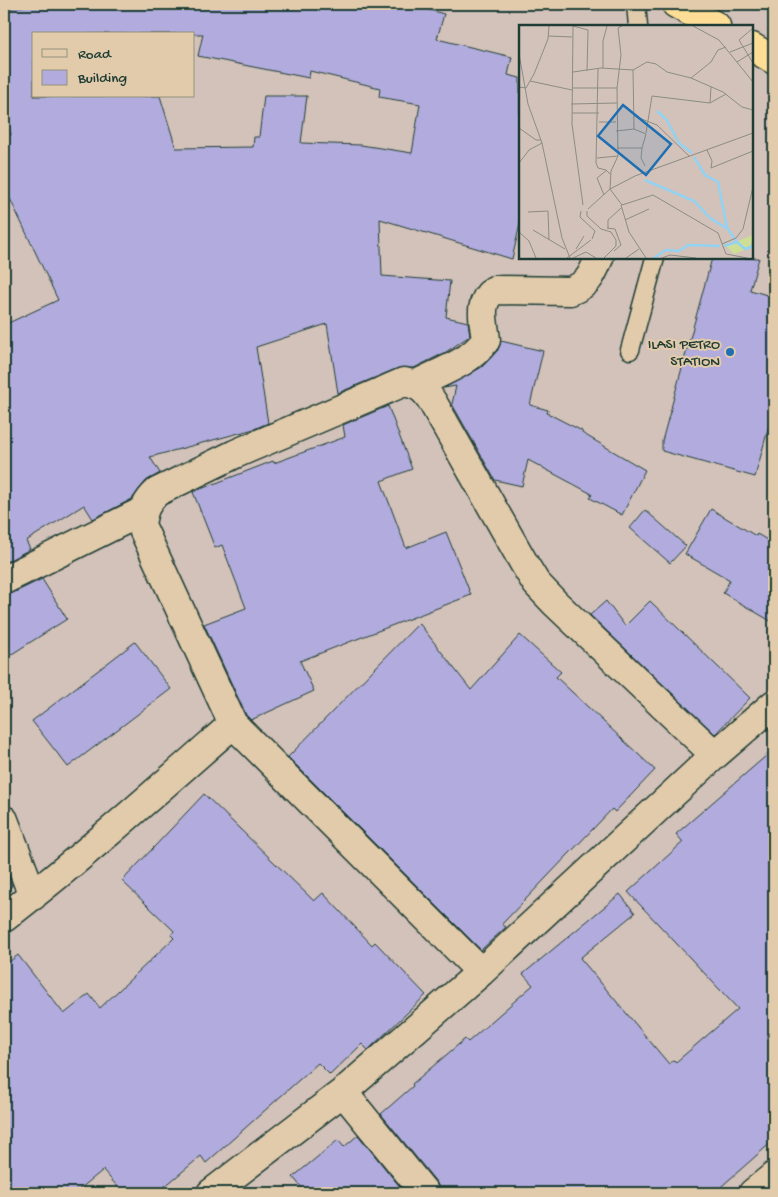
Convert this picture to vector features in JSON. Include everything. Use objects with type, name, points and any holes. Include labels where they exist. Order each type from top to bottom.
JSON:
[{"type":"highway","points":[[676,4],[714,25]]},
{"type":"highway","points":[[753,48],[774,60]]},
{"type":"street","points":[[415,384],[466,359],[481,347],[486,340],[482,307],[484,300],[494,290],[570,292],[591,277],[599,259]]},
{"type":"street","points":[[481,972],[233,724],[141,526],[148,500],[157,492],[235,454],[404,382],[415,384],[425,390],[432,401],[524,566],[536,583],[715,756]]},
{"type":"street","points":[[4,580],[144,511]]},
{"type":"street","points":[[212,1193],[343,1092],[481,972],[774,704]]},
{"type":"street","points":[[4,918],[149,799],[233,724]]},
{"type":"street","points":[[4,820],[33,896]]},
{"type":"street","points":[[343,1092],[425,1193]]},
{"type":"street","points":[[753,1193],[774,1176]]},
{"type":"lane","points":[[636,4],[638,25]]},
{"type":"lane","points":[[630,350],[655,259]]},
{"type":"building","points":[[36,4],[408,4],[444,14],[437,39],[512,57],[508,75],[519,78],[519,228],[512,259],[380,219],[382,276],[450,281],[446,317],[468,322],[470,335],[468,337],[446,352],[414,368],[398,368],[338,393],[327,324],[256,347],[268,423],[254,429],[150,457],[160,473],[146,481],[132,499],[93,519],[84,505],[26,541],[30,549],[4,563],[4,325],[58,300],[4,186],[4,136],[11,135],[4,111],[4,9]],"holes":[[[32,32],[195,32],[195,34],[203,34],[198,56],[309,78],[310,71],[380,88],[379,97],[420,104],[412,153],[361,145],[301,143],[307,96],[264,96],[259,137],[254,137],[253,147],[176,148],[161,98],[32,98]]]},
{"type":"building","name":"ILASI PETRO STATION","points":[[759,258],[750,290],[774,297],[774,407],[755,477],[662,451],[662,441],[712,259]]},
{"type":"building","points":[[501,341],[543,351],[530,405],[548,410],[547,413],[582,431],[582,433],[645,470],[622,515],[590,498],[592,494],[528,460],[522,486],[495,480],[452,404],[456,386],[444,388],[482,367],[498,350]]},
{"type":"building","points":[[388,406],[412,469],[381,481],[406,548],[446,532],[471,595],[300,661],[314,691],[251,720],[246,715],[204,624],[246,608],[222,545],[215,548],[193,492],[273,461],[274,463],[345,437],[343,425]]},
{"type":"building","points":[[711,509],[756,536],[757,534],[774,544],[774,623],[723,593],[730,580],[685,554]]},
{"type":"building","points":[[645,510],[686,546],[670,563],[630,528]]},
{"type":"building","points":[[42,579],[67,619],[4,659],[4,596]]},
{"type":"building","points":[[606,601],[625,626],[650,601],[750,698],[715,734],[590,615]]},
{"type":"building","points":[[419,623],[471,690],[520,635],[561,672],[556,677],[655,770],[615,812],[612,809],[502,924],[506,927],[481,950],[288,757]]},
{"type":"building","points":[[135,642],[171,689],[68,767],[32,721]]},
{"type":"building","points":[[774,749],[774,1140],[714,1193],[440,1193],[437,1183],[381,1114],[413,1086],[412,1084],[465,1039],[468,1042],[533,985],[523,974],[620,894],[635,913],[580,958],[669,1064],[674,1060],[676,1062],[738,1009],[628,892],[683,842],[676,834]]},
{"type":"building","points":[[204,794],[314,901],[323,893],[372,945],[375,942],[426,995],[368,1050],[362,1044],[330,1075],[318,1063],[206,1163],[201,1156],[157,1193],[123,1193],[103,1170],[75,1193],[16,1193],[4,1179],[4,966],[18,955],[64,1014],[89,994],[100,1008],[174,938],[171,935],[174,931],[122,881]]},
{"type":"building","points":[[4,863],[12,886],[4,893]]},
{"type":"building","points":[[358,1135],[405,1193],[306,1193],[293,1177],[338,1140],[344,1147]]},
{"type":"place","name":"ILASI PETRO STATION","points":[[730,352]]}]
